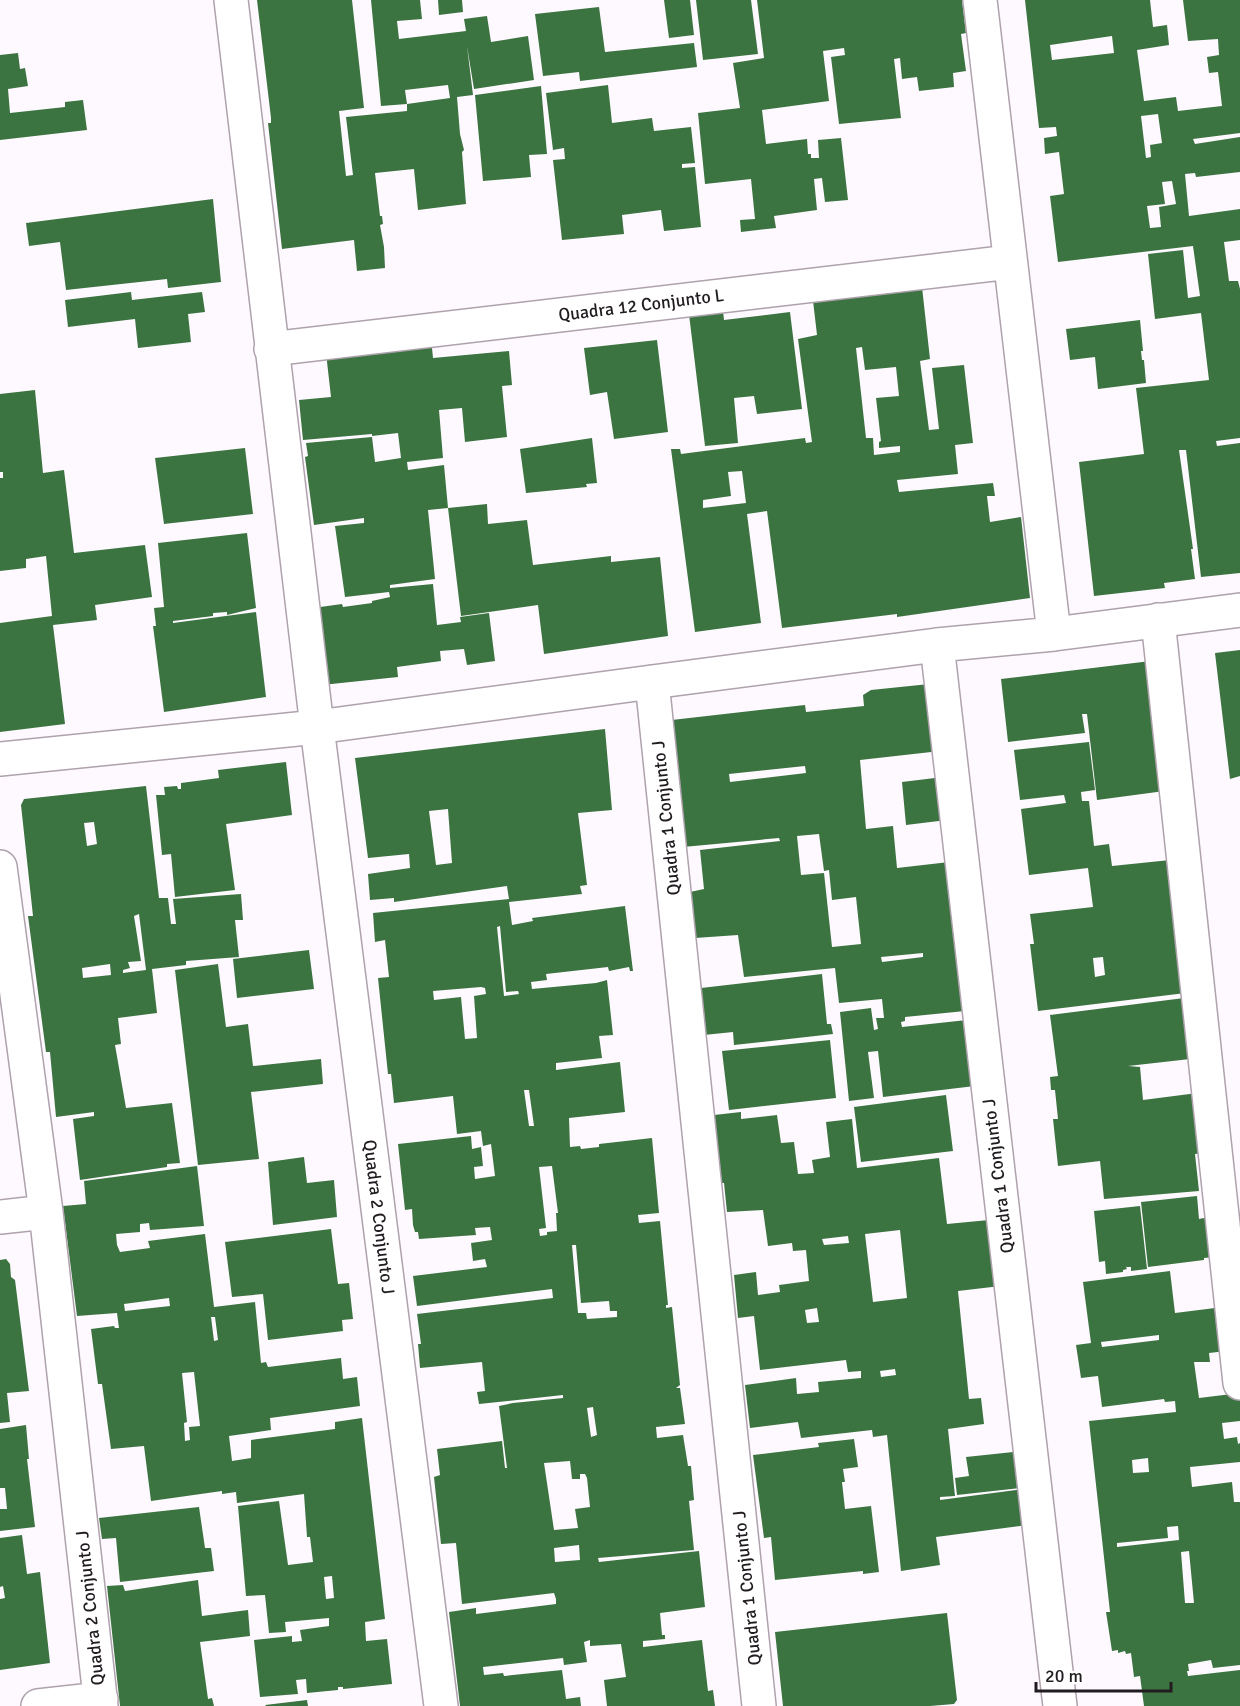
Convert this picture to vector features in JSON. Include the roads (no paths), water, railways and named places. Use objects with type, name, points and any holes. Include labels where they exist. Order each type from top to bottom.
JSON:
[{"type":"street","name":"Quadra 2 Conjunto J","points":[[231,0],[271,349],[441,1706]]},
{"type":"street","points":[[980,0],[1054,634]]},
{"type":"street","name":"Quadra 12 Conjunto L","points":[[271,349],[1010,262]]},
{"type":"street","points":[[0,759],[318,727],[937,645],[1054,634],[1240,610]]},
{"type":"street","points":[[1158,620],[1240,1383]]},
{"type":"street","name":"Quadra 1 Conjunto J","points":[[937,645],[1060,1706]]},
{"type":"street","name":"Quadra 1 Conjunto J","points":[[652,682],[759,1706]]},
{"type":"street","name":"Quadra 2 Conjunto J","points":[[0,867],[46,1212],[101,1702]]},
{"type":"street","points":[[0,1217],[46,1212]]},
{"type":"street","points":[[38,1706],[101,1702]]}]
